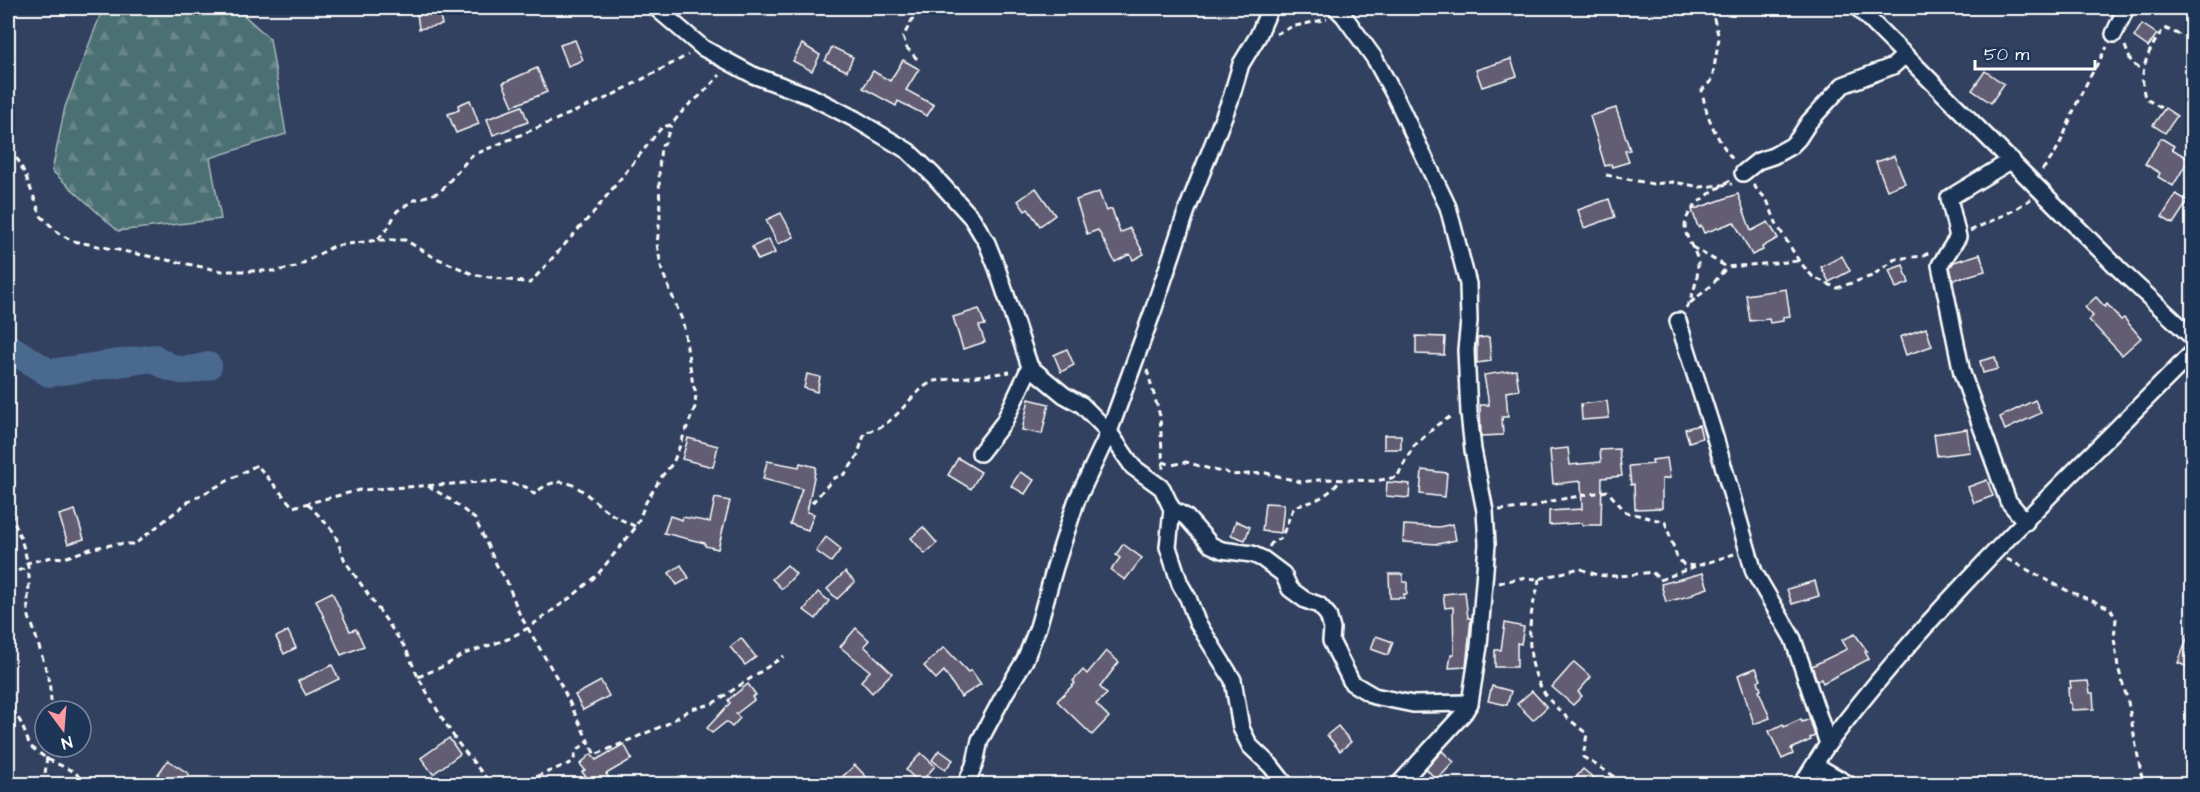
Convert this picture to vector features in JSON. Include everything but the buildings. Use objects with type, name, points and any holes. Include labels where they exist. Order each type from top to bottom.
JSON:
[{"type":"street","points":[[656,8],[703,48],[753,75],[810,96],[855,119],[908,151],[972,218],[987,243],[1028,370],[1082,405],[1109,432],[1133,467],[1162,488],[1172,509],[1168,547],[1180,584],[1197,622],[1233,680],[1241,728],[1250,746],[1271,766],[1285,784]]},
{"type":"street","points":[[966,784],[975,763],[980,740],[1024,660],[1038,627],[1076,502],[1109,432],[1187,210],[1231,98],[1241,64],[1258,36],[1270,8]]},
{"type":"street","points":[[1858,8],[2122,272],[2193,337]]},
{"type":"street","points":[[2114,34],[2126,8]]},
{"type":"street","points":[[1340,12],[1375,59],[1448,207],[1468,284],[1469,321],[1466,350],[1469,413],[1473,450],[1485,511],[1487,544],[1479,646],[1470,703],[1454,727],[1399,784]]},
{"type":"street","points":[[1737,174],[1758,161],[1791,146],[1809,122],[1843,85],[1893,66],[1905,55]]},
{"type":"street","points":[[2012,160],[1949,198],[1958,237],[1940,265],[1962,373],[2008,501],[2026,522]]},
{"type":"street","points":[[1678,321],[1754,572],[1792,639],[1828,744]]},
{"type":"street","points":[[1802,784],[1828,744],[1913,640],[1994,553],[2193,353]]},
{"type":"street","points":[[980,453],[1004,422],[1028,370]]},
{"type":"street","points":[[1172,509],[1186,517],[1211,545],[1222,550],[1252,554],[1263,559],[1283,574],[1290,589],[1305,600],[1319,605],[1328,615],[1332,629],[1331,641],[1352,684],[1374,696],[1413,704],[1470,703]]},
{"type":"street","points":[[1815,765],[1848,784]]},
{"type":"path","points":[[917,59],[907,48],[903,37],[912,20],[924,8]]},
{"type":"path","points":[[1711,8],[1719,38],[1712,80],[1702,90],[1705,111],[1717,139],[1737,174],[1767,200],[1777,225],[1799,261],[1813,277],[1837,288],[1872,276],[1895,259],[1923,256],[1931,251]]},
{"type":"path","points":[[1258,36],[1275,34],[1340,12]]},
{"type":"path","points":[[2161,108],[2145,98],[2141,83],[2148,51],[2164,28],[2193,40]]},
{"type":"path","points":[[1958,237],[2012,212],[2037,186],[2065,135],[2087,81],[2114,34],[2127,48],[2133,64],[2143,70]]},
{"type":"path","points":[[378,240],[397,211],[414,201],[440,192],[471,156],[609,97],[703,48]]},
{"type":"path","points":[[418,677],[464,654],[508,639],[528,628],[574,595],[598,574],[636,527],[646,502],[673,463],[695,407],[696,392],[682,322],[662,272],[657,244],[660,218],[661,146],[665,143],[671,124],[686,106],[701,95],[732,62]]},
{"type":"path","points":[[8,152],[18,160],[41,216],[58,233],[73,241],[222,271],[266,271],[296,267],[334,246],[378,240],[405,240],[432,256],[475,275],[530,283],[593,213],[638,154],[662,127],[671,124]]},
{"type":"path","points":[[1606,175],[1653,184],[1672,182],[1701,188],[1723,185],[1737,174]]},
{"type":"path","points":[[1678,321],[1689,304],[1695,288],[1698,256],[1690,246],[1684,222],[1691,210],[1737,174]]},
{"type":"path","points":[[1690,246],[1727,267],[1799,261]]},
{"type":"path","points":[[1689,304],[1711,286],[1727,267]]},
{"type":"path","points":[[1136,354],[1147,370],[1160,416],[1162,488]]},
{"type":"path","points":[[812,503],[834,478],[845,474],[857,457],[865,432],[876,430],[896,417],[924,386],[934,381],[1028,370]]},
{"type":"path","points":[[1163,462],[1172,465],[1186,462],[1224,471],[1231,475],[1266,473],[1301,482],[1375,481],[1397,477],[1413,447],[1437,425],[1456,413],[1469,413]]},
{"type":"path","points":[[8,574],[23,569],[27,563],[52,556],[64,558],[93,548],[116,544],[135,544],[188,502],[257,465],[293,507],[360,490],[497,481],[526,487],[534,494],[546,484],[567,483],[582,489],[607,512],[636,527]]},
{"type":"path","points":[[1263,559],[1273,541],[1280,539],[1285,531],[1287,518],[1295,506],[1310,504],[1331,492],[1341,480]]},
{"type":"path","points":[[8,494],[9,485]]},
{"type":"path","points":[[427,486],[452,500],[475,519],[498,568],[506,579],[519,613],[561,685],[595,755],[667,724],[691,710],[712,704],[784,656]]},
{"type":"path","points":[[1485,511],[1536,507],[1546,502],[1607,491],[1626,512],[1665,522],[1677,557],[1684,565],[1697,566]]},
{"type":"path","points":[[8,503],[15,519],[27,563],[30,579],[27,593],[29,618],[49,679],[51,699]]},
{"type":"path","points":[[307,503],[334,532],[345,561],[405,649],[418,677],[459,743],[491,784]]},
{"type":"path","points":[[1485,586],[1520,578],[1539,579],[1580,568],[1591,574],[1605,577],[1652,572],[1660,580],[1747,549]]},
{"type":"path","points":[[1994,553],[2066,590],[2110,608],[2116,619],[2114,638],[2118,667],[2128,702],[2143,784]]},
{"type":"path","points":[[1539,579],[1538,592],[1532,610],[1529,650],[1538,681],[1549,700],[1587,734],[1584,758],[1627,784]]},
{"type":"path","points":[[8,700],[33,748]]},
{"type":"path","points":[[517,784],[573,762],[576,752],[588,739]]},
{"type":"path","points":[[44,784],[47,759],[75,772],[85,784]]},
{"type":"green space","points":[[103,8],[236,8],[270,39],[286,134],[210,158],[221,219],[118,231],[52,171],[65,107]]},
{"type":"waterway","points":[[8,347],[49,373],[154,358],[180,370],[208,366]]}]
